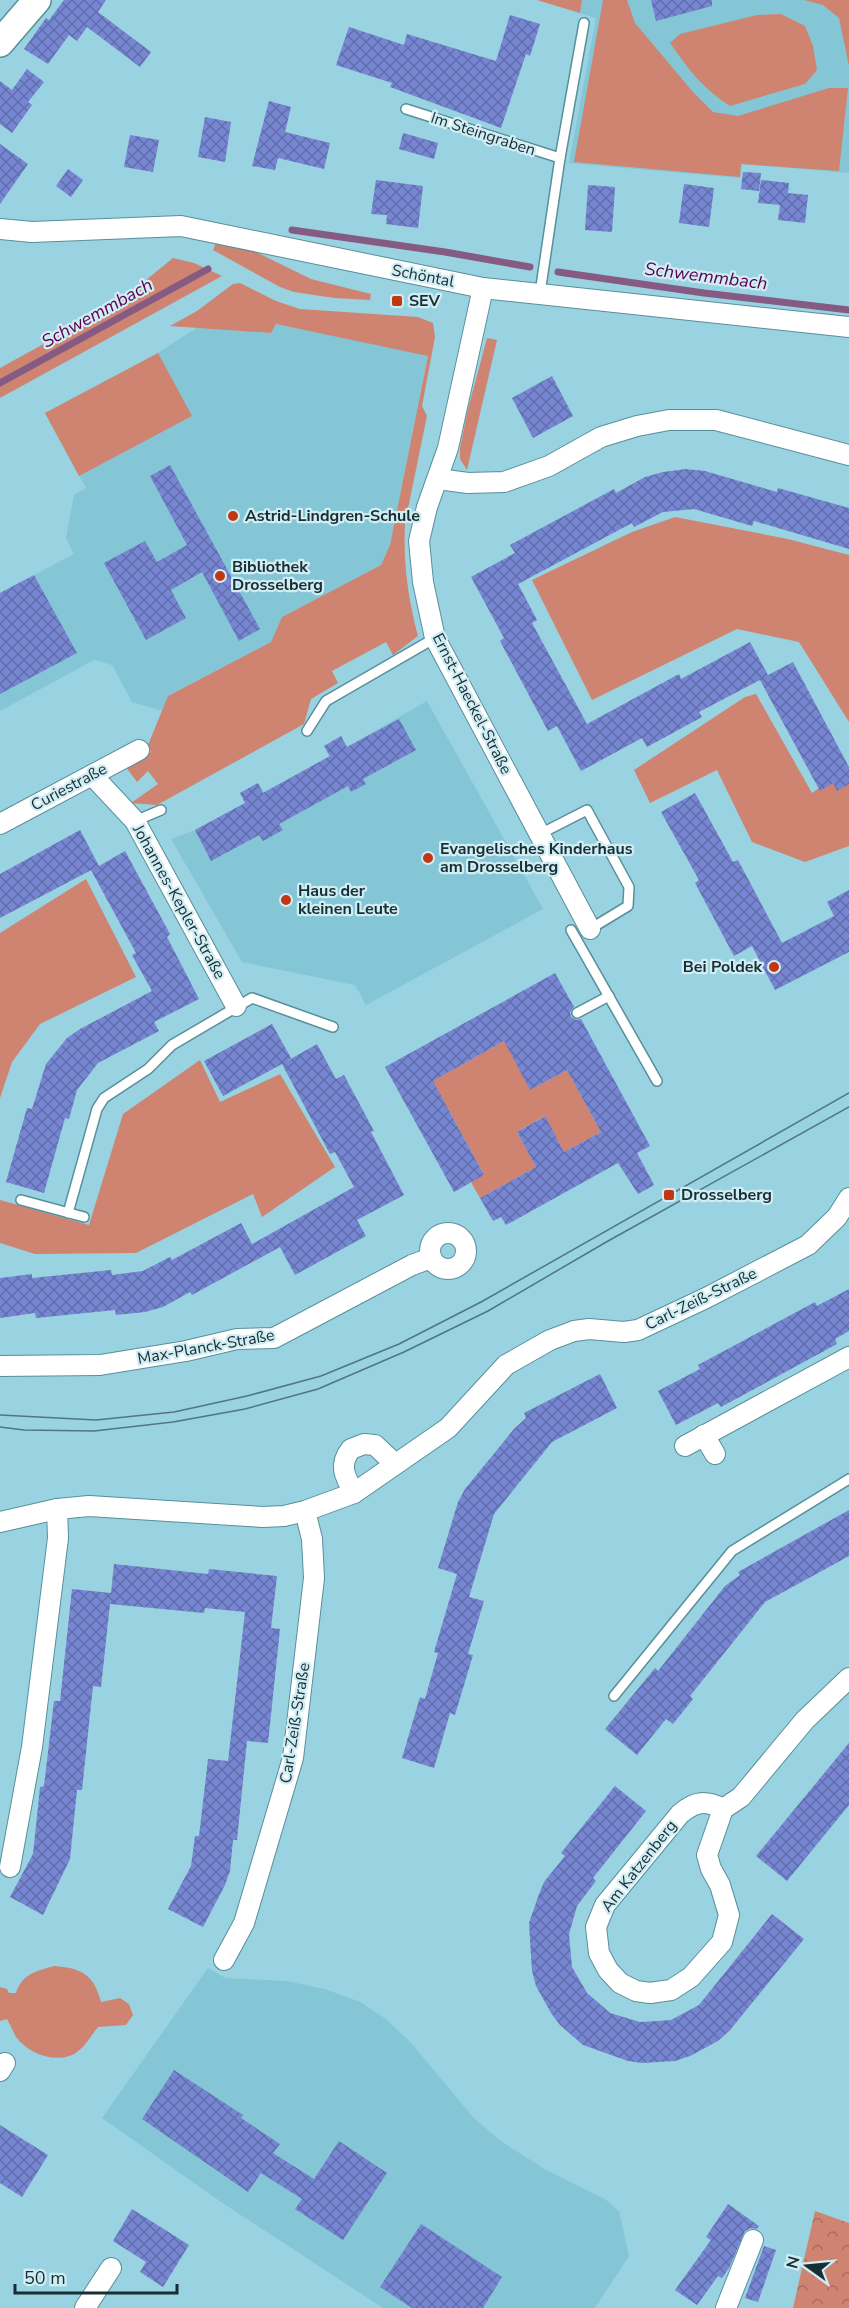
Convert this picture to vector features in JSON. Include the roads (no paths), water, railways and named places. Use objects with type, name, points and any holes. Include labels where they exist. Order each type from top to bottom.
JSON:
[{"type":"main road","points":[[0,43],[37,0]]},
{"type":"street","name":"Schöntal","points":[[0,229],[32,232],[181,226],[483,288],[849,327]]},
{"type":"street","name":"Ernst-Haeckel-Straße","points":[[483,288],[448,448],[427,507],[419,541],[423,582],[435,638],[540,834],[581,929]]},
{"type":"street","points":[[438,479],[468,483],[504,482],[549,466],[601,437],[637,426],[669,420],[716,420],[849,455]]},
{"type":"street","name":"Curiestraße","points":[[0,824],[139,750]]},
{"type":"street","name":"Johannes-Kepler-Straße","points":[[92,775],[135,821],[236,1006]]},
{"type":"street","name":"Carl-Zeiß-Straße","points":[[0,1522],[57,1509],[89,1506],[262,1517],[284,1516],[305,1511],[354,1493],[448,1428],[506,1365],[550,1340],[574,1331],[638,1330],[706,1298],[808,1245],[837,1217],[849,1198]]},
{"type":"street","name":"Max-Planck-Straße","points":[[0,1366],[100,1365],[186,1351],[237,1339],[274,1338],[412,1265],[431,1258]]},
{"type":"street","points":[[685,1446],[849,1357]]},
{"type":"street","points":[[704,1435],[715,1454]]},
{"type":"street","points":[[354,1493],[344,1475],[343,1468],[344,1460],[351,1449],[364,1444],[375,1445],[395,1464]]},
{"type":"street","points":[[10,1867],[32,1747],[58,1538],[57,1509]]},
{"type":"street","name":"Carl-Zeiß-Straße","points":[[224,1960],[244,1923],[293,1758],[314,1578],[312,1539],[305,1511]]},
{"type":"street","points":[[723,1809],[741,1797],[805,1720],[849,1678]]},
{"type":"street","name":"Am Katzenberg","points":[[699,1802],[711,1803],[723,1809],[707,1855],[711,1869],[720,1885],[729,1916],[722,1942],[691,1977],[671,1990],[650,1993],[620,1983],[608,1970],[599,1953],[596,1926],[605,1905],[680,1814],[699,1802]]},
{"type":"street","points":[[726,2308],[753,2240]]},
{"type":"street","points":[[85,2308],[111,2268]]},
{"type":"lane","points":[[540,293],[560,158],[584,23]]},
{"type":"lane","name":"Im Steingraben","points":[[406,109],[560,158]]},
{"type":"lane","points":[[307,731],[326,701],[435,638]]},
{"type":"lane","points":[[135,821],[161,810]]},
{"type":"lane","points":[[540,834],[587,810],[629,887],[628,906],[581,929],[609,996],[657,1081]]},
{"type":"lane","points":[[577,1013],[609,996]]},
{"type":"lane","points":[[68,1213],[97,1109],[104,1098],[147,1069],[172,1045],[252,998],[333,1027]]},
{"type":"lane","points":[[21,1200],[84,1217]]},
{"type":"lane","points":[[614,1696],[732,1551],[849,1479]]},
{"type":"waterway","name":"Schwemmbach","points":[[292,230],[530,267]]},
{"type":"waterway","name":"Schwemmbach","points":[[0,383],[208,269]]},
{"type":"waterway","name":"Schwemmbach","points":[[558,272],[704,293],[849,310]]},
{"type":"tram line","points":[[0,1415],[96,1420],[174,1412],[247,1396],[321,1376],[399,1344],[481,1302],[849,1093]]},
{"type":"tram line","points":[[0,1427],[24,1430],[94,1431],[173,1422],[245,1409],[318,1389],[404,1352],[488,1311],[608,1241],[849,1107]]},
{"type":"place","name":"SEV","points":[[397,301]]},
{"type":"place","name":"Astrid-Lindgren-Schule","points":[[233,516]]},
{"type":"place","name":"Bibliothek Drosselberg","points":[[220,576]]},
{"type":"place","name":"Evangelisches Kinderhaus am Drosselberg","points":[[428,858]]},
{"type":"place","name":"Haus der kleinen Leute","points":[[286,900]]},
{"type":"place","name":"Bei Poldek","points":[[774,967]]},
{"type":"place","name":"Drosselberg","points":[[669,1195]]}]
